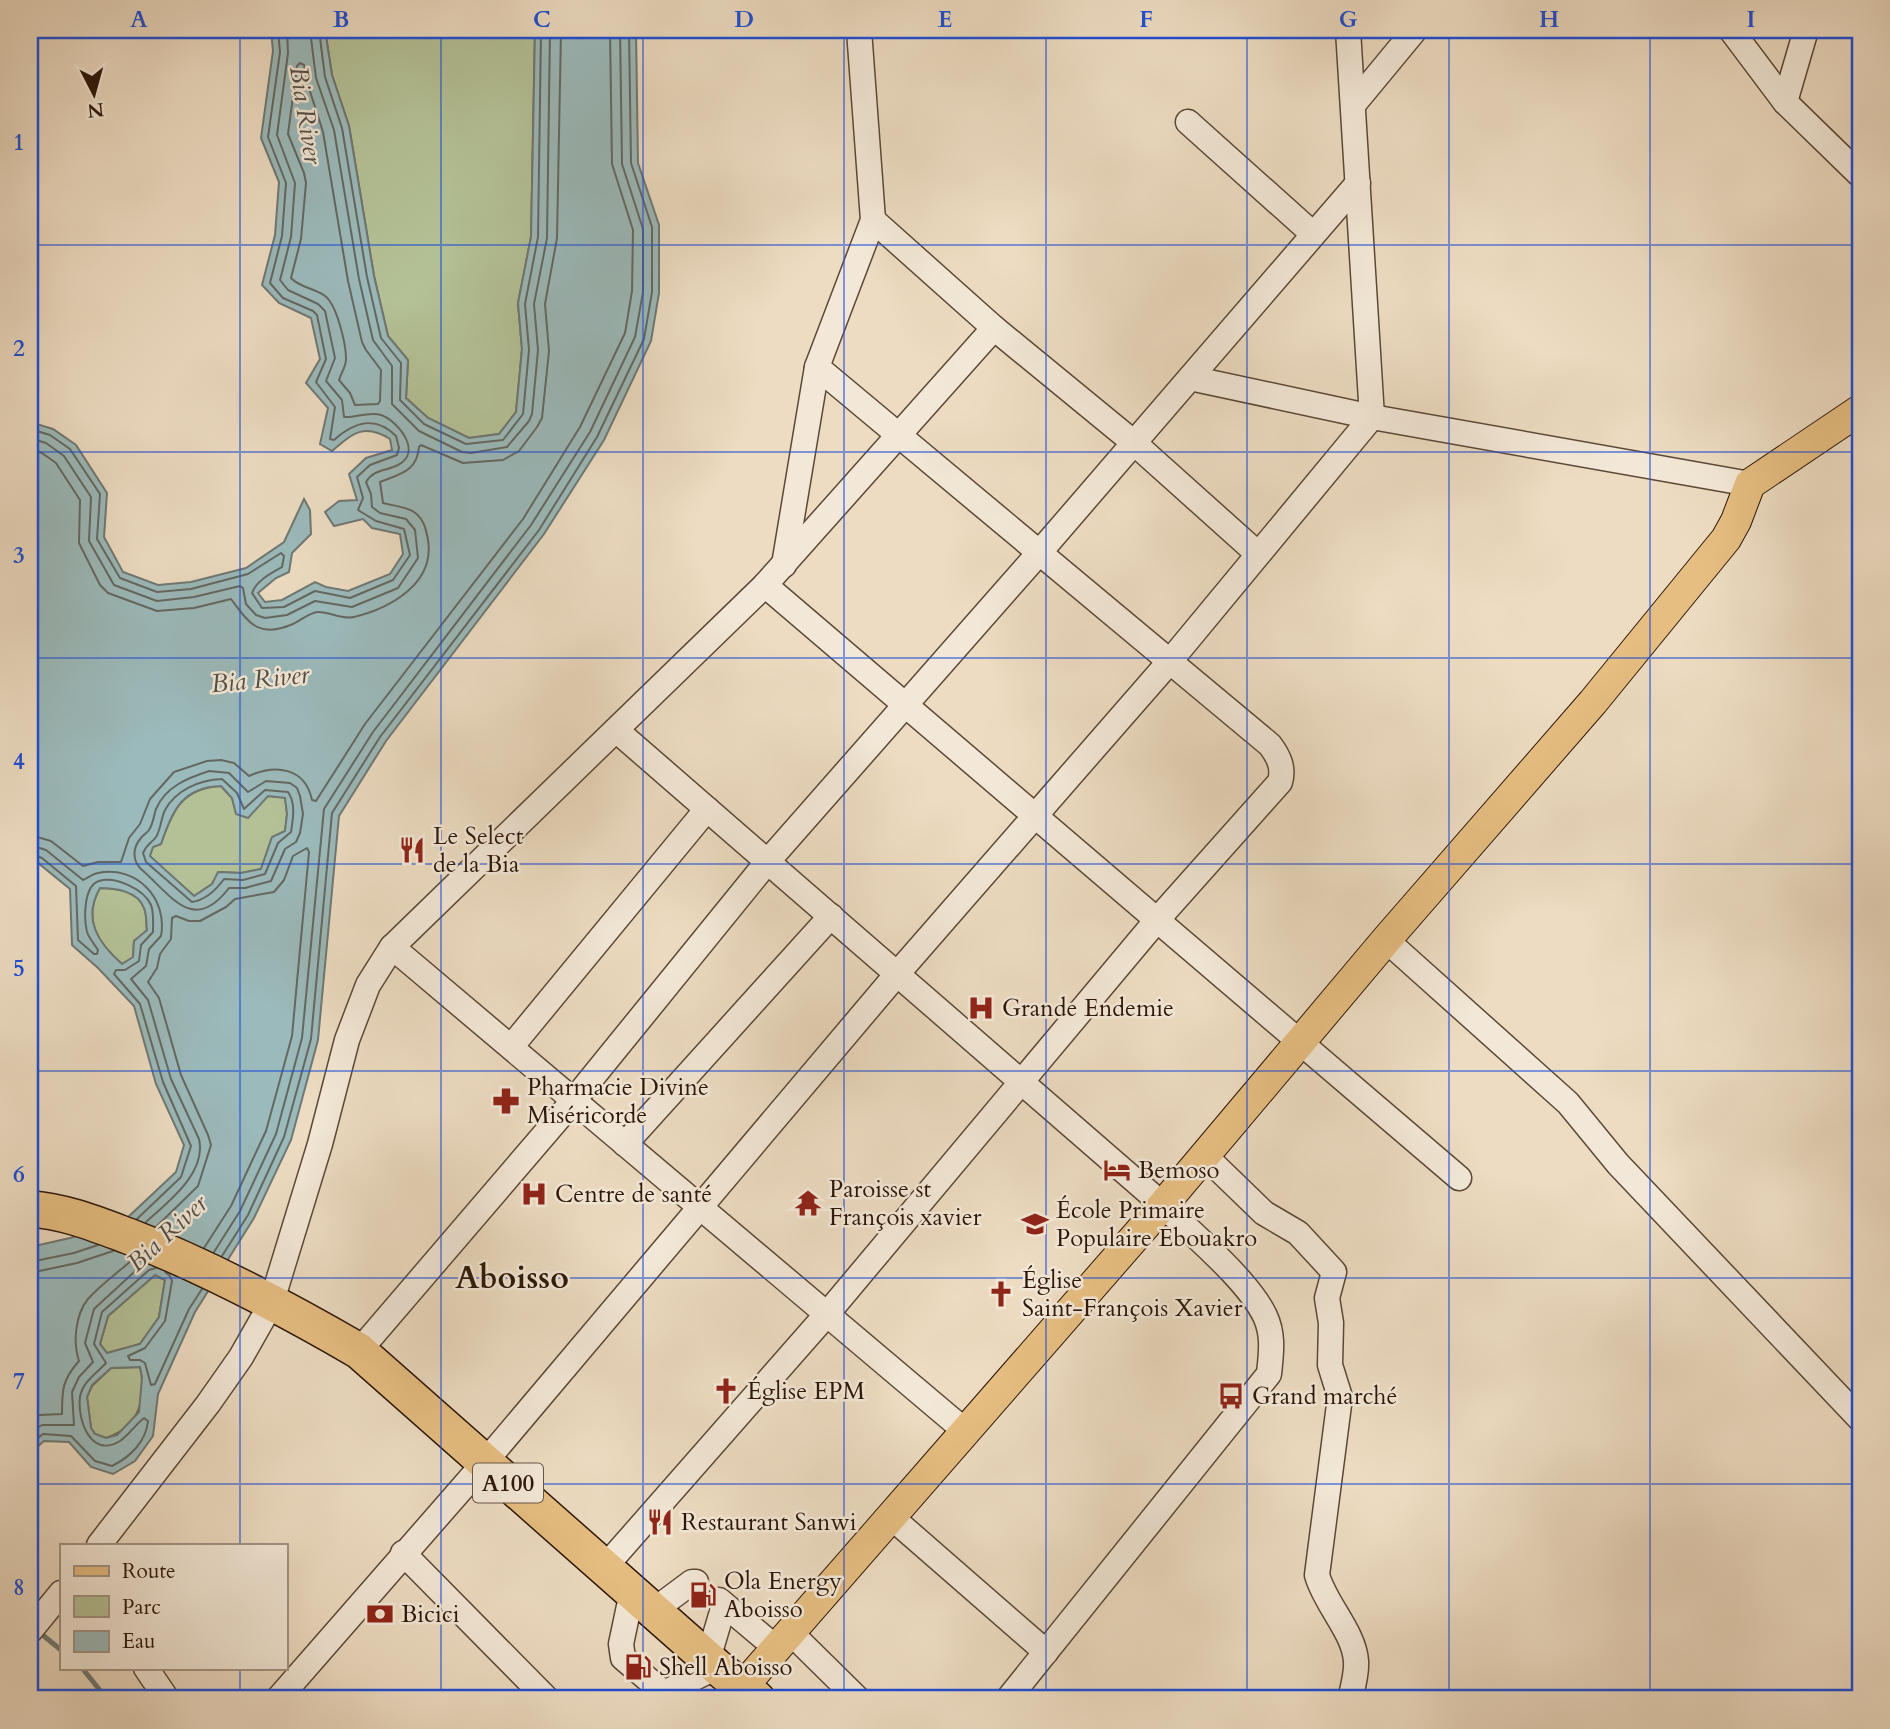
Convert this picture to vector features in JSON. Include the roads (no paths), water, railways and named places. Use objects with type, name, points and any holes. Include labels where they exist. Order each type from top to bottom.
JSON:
[{"type":"highway","name":"A100","points":[[41,1210],[154,1247],[257,1296],[359,1351],[731,1683]]},
{"type":"main road","points":[[731,1683],[783,1640],[1163,1205],[1385,940],[1593,702],[1726,539],[1750,484],[1860,410]]},
{"type":"street","points":[[784,565],[817,366],[873,220],[859,30]]},
{"type":"street","points":[[278,1699],[485,1462],[897,974],[1171,660],[1372,417],[1348,30]]},
{"type":"street","points":[[1353,105],[1415,30]]},
{"type":"street","points":[[1731,30],[1785,102],[1860,175]]},
{"type":"street","points":[[1785,102],[1806,30]]},
{"type":"street","points":[[1188,122],[1313,234]]},
{"type":"street","points":[[359,1351],[573,1100],[768,861],[1039,553],[1358,183]]},
{"type":"street","points":[[873,220],[994,328],[1133,442],[1258,554]]},
{"type":"street","points":[[100,1544],[241,1357],[257,1296],[320,1144],[347,1040],[368,985],[392,947],[765,585],[994,328]]},
{"type":"street","points":[[604,1568],[827,1314],[1157,920],[1280,782],[1282,774],[1280,762],[1270,745],[817,366]]},
{"type":"street","points":[[1190,378],[1372,417],[1750,484]]},
{"type":"street","points":[[765,585],[1459,1178]]},
{"type":"street","points":[[616,730],[1163,1205],[1248,1290],[1265,1317],[1272,1345],[1269,1374],[1008,1699]]},
{"type":"street","points":[[510,1047],[707,809]]},
{"type":"street","points":[[625,1144],[831,916]]},
{"type":"street","points":[[1385,940],[1568,1103],[1618,1164],[1860,1419]]},
{"type":"street","points":[[392,947],[964,1430]]},
{"type":"street","points":[[1204,1155],[1264,1213],[1298,1233],[1334,1272],[1328,1298],[1331,1323],[1330,1365],[1340,1397],[1317,1575],[1332,1609],[1353,1643],[1356,1662],[1350,1699]]},
{"type":"street","points":[[890,1516],[1046,1651]]},
{"type":"street","points":[[403,1553],[547,1699]]},
{"type":"street","points":[[696,1582],[643,1602],[621,1644],[624,1658],[667,1696],[731,1683],[721,1602],[783,1640],[858,1699]]},
{"type":"street","points":[[30,1631],[60,1594]]},
{"type":"street","points":[[147,1670],[167,1699]]},
{"type":"water","name":"Bia River","points":[[271,30],[325,30],[332,75],[349,126],[374,276],[388,336],[408,360],[406,398],[428,418],[469,438],[499,434],[516,412],[522,349],[518,303],[531,237],[535,30],[636,30],[638,163],[659,225],[659,293],[651,341],[604,440],[544,534],[386,741],[339,816],[318,1040],[291,1140],[254,1218],[195,1312],[158,1394],[153,1436],[135,1461],[113,1474],[91,1467],[69,1442],[44,1441],[30,1453],[30,1247],[70,1238],[126,1219],[176,1172],[184,1145],[156,1084],[134,1006],[72,945],[70,889],[38,863],[30,860],[30,422],[53,429],[76,445],[107,493],[104,537],[123,572],[158,585],[191,582],[246,568],[284,542],[304,499],[310,510],[311,534],[292,553],[289,572],[276,578],[258,593],[265,602],[282,600],[315,582],[348,591],[390,574],[403,554],[400,534],[372,528],[363,519],[334,526],[325,512],[339,501],[357,500],[349,474],[366,458],[392,450],[390,439],[366,431],[346,439],[332,451],[320,444],[328,408],[306,383],[320,359],[311,318],[279,303],[262,285],[275,235],[279,182],[261,138],[273,51]],"holes":[[[221,786],[232,798],[236,814],[248,818],[268,796],[285,798],[285,831],[272,837],[261,869],[241,873],[218,872],[212,884],[194,896],[150,856],[153,847],[161,844],[181,803],[188,796],[208,787]],[[100,888],[119,890],[137,898],[144,908],[147,930],[134,941],[133,957],[122,964],[106,948],[95,930],[92,910]],[[155,1275],[165,1280],[159,1317],[140,1344],[107,1353],[100,1344],[108,1316]],[[140,1367],[142,1377],[139,1412],[117,1435],[106,1438],[95,1434],[91,1428],[87,1397],[92,1385],[111,1368]]]},
{"type":"waterway","points":[[39,1632],[60,1649]]},
{"type":"waterway","points":[[84,1670],[107,1699]]},
{"type":"place","name":"Le Select de la Bia","points":[[412,850]]},
{"type":"place","name":"Grande Endemie","points":[[981,1008]]},
{"type":"place","name":"Pharmacie Divine Miséricorde","points":[[506,1101]]},
{"type":"place","name":"Bemoso","points":[[1117,1170]]},
{"type":"place","name":"Centre de santé","points":[[534,1194]]},
{"type":"place","name":"Paroisse st François xavier","points":[[808,1203]]},
{"type":"place","name":"École Primaire Populaire Ebouakro","points":[[1035,1224]]},
{"type":"place","name":"Église Saint-François Xavier","points":[[1001,1294]]},
{"type":"place","name":"Église EPM","points":[[726,1391]]},
{"type":"place","name":"Grand marché","points":[[1231,1396]]},
{"type":"place","name":"Restaurant Sanwi","points":[[660,1522]]},
{"type":"place","name":"Ola Energy Aboisso","points":[[703,1595]]},
{"type":"place","name":"Bicici","points":[[380,1614]]},
{"type":"place","name":"Shell Aboisso","points":[[638,1667]]},
{"type":"district","name":"Aboisso","points":[[512,1278]]}]
